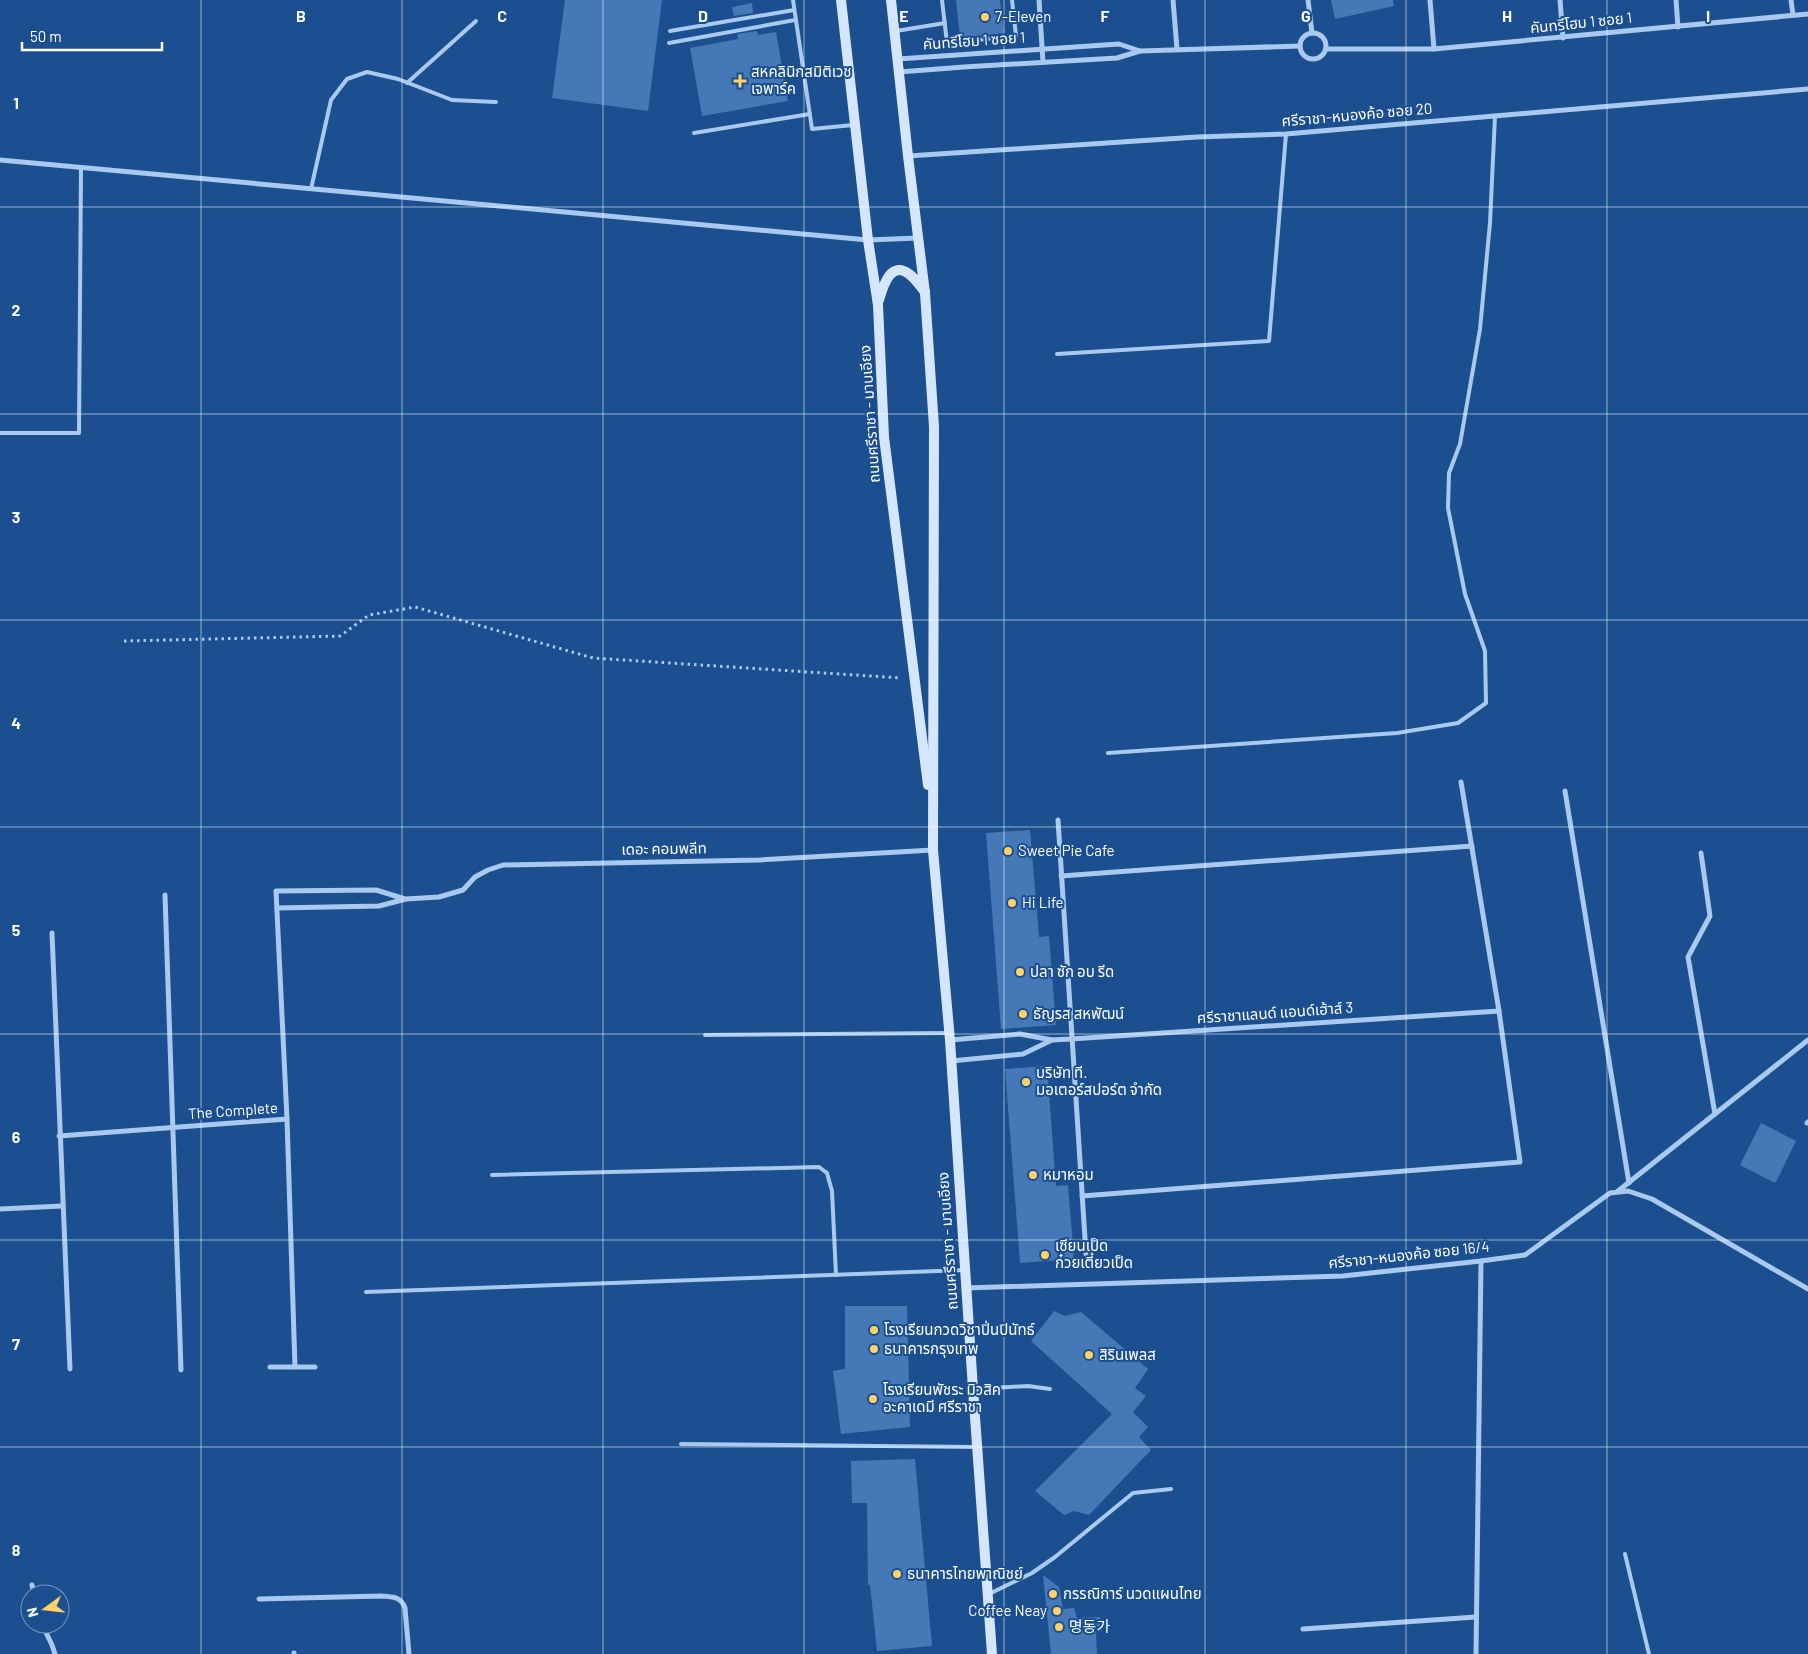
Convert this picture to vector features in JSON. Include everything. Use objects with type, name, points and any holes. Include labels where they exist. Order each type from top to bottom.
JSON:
[{"type":"main road","name":"ถนนศรีราชา - มาบเอียง","points":[[841,0],[868,240],[878,305],[884,437],[933,826]]},
{"type":"main road","name":"ถนนศรีราชา - มาบเอียง","points":[[890,0],[925,293],[934,427],[933,850],[950,1036],[992,1654]]},
{"type":"main road","points":[[878,305],[884,282],[891,272],[901,270],[909,274],[925,293]]},
{"type":"street","points":[[1039,0],[1043,62]]},
{"type":"street","points":[[1173,0],[1177,49]]},
{"type":"street","points":[[1308,0],[1312,33]]},
{"type":"street","points":[[1430,0],[1434,49]]},
{"type":"street","points":[[1560,0],[1563,38]]},
{"type":"street","points":[[1676,0],[1678,27]]},
{"type":"street","points":[[1792,0],[1793,15]]},
{"type":"street","name":"คันทรีโฮม 1 ซอย 1","points":[[1326,49],[1434,49],[1808,14]]},
{"type":"street","points":[[1312,33],[1323,37],[1326,43],[1326,49],[1323,54],[1318,58],[1312,59],[1306,57],[1300,46],[1306,35],[1312,33]]},
{"type":"street","name":"คันทรีโฮม 1 ซอย 1","points":[[897,59],[1119,44],[1140,51]]},
{"type":"street","name":"คันทรีโฮม 1 ซอย 1","points":[[899,72],[1117,58],[1140,51],[1300,46]]},
{"type":"street","points":[[935,57],[935,69]]},
{"type":"street","name":"ศรีราชา-หนองค้อ ซอย 20","points":[[908,156],[1197,137],[1286,134],[1808,89]]},
{"type":"street","points":[[0,160],[868,240],[918,238]]},
{"type":"street","points":[[1082,1196],[1520,1162],[1499,1011],[1461,782]]},
{"type":"street","points":[[1565,791],[1629,1183]]},
{"type":"street","points":[[1058,820],[1086,1254]]},
{"type":"street","points":[[1061,876],[1472,846]]},
{"type":"street","name":"เดอะ คอมพลีท","points":[[406,899],[439,897],[463,890],[475,877],[504,865],[759,860],[933,850]]},
{"type":"street","points":[[1701,853],[1710,916],[1688,957],[1715,1114]]},
{"type":"street","name":"The Complete","points":[[59,1136],[287,1119],[276,891],[376,890],[406,899]]},
{"type":"street","points":[[165,895],[181,1370]]},
{"type":"street","points":[[277,908],[379,906],[406,899]]},
{"type":"street","points":[[52,933],[70,1369]]},
{"type":"street","name":"ศรีราชาแลนด์ แอนด์เฮ้าส์ 3","points":[[950,1036],[1020,1034],[1052,1040],[1499,1011]]},
{"type":"street","name":"ศรีราชาแลนด์ แอนด์เฮ้าส์ 3","points":[[951,1061],[1023,1054],[1052,1040]]},
{"type":"street","name":"ศรีราชา-หนองค้อ ซอย 16/4","points":[[966,1288],[1343,1276],[1525,1255],[1610,1193],[1617,1192],[1629,1183],[1808,1040]]},
{"type":"street","points":[[287,1119],[295,1367]]},
{"type":"street","points":[[1617,1192],[1628,1191],[1652,1199],[1808,1289]]},
{"type":"street","points":[[0,1209],[62,1206]]},
{"type":"street","points":[[1476,1654],[1482,1261]]},
{"type":"street","points":[[270,1367],[315,1367]]},
{"type":"street","points":[[259,1599],[381,1596],[397,1598],[403,1602],[405,1608],[409,1654]]},
{"type":"street","points":[[1304,1629],[1476,1618]]},
{"type":"street","points":[[47,1634],[55,1654]]},
{"type":"lane","points":[[793,0],[812,129],[855,125]]},
{"type":"lane","points":[[942,0],[947,43],[1016,36],[1012,0]]},
{"type":"lane","points":[[670,31],[794,10]]},
{"type":"lane","points":[[669,43],[795,20]]},
{"type":"lane","points":[[407,83],[476,21]]},
{"type":"lane","points":[[894,31],[944,23]]},
{"type":"lane","points":[[312,189],[331,100],[347,79],[366,72],[407,83],[452,100],[496,102]]},
{"type":"lane","points":[[694,133],[810,114]]},
{"type":"lane","points":[[1108,753],[1397,733],[1458,723],[1486,703],[1485,651],[1465,594],[1448,508],[1448,473],[1460,444],[1480,329],[1490,223],[1495,116]]},
{"type":"lane","points":[[1057,354],[1269,341],[1286,134]]},
{"type":"lane","points":[[0,432],[79,433],[81,168]]},
{"type":"lane","points":[[705,1035],[950,1036]]},
{"type":"lane","points":[[492,1175],[819,1167],[827,1173],[832,1191],[836,1275]]},
{"type":"lane","points":[[366,1292],[965,1270]]},
{"type":"lane","points":[[973,1389],[1028,1386],[1050,1389]]},
{"type":"lane","points":[[681,1444],[977,1447]]},
{"type":"lane","points":[[989,1594],[1032,1572],[1055,1557],[1133,1493],[1171,1489]]},
{"type":"lane","points":[[1625,1554],[1649,1654]]},
{"type":"path","points":[[124,640],[340,636],[369,615],[415,607],[593,658],[914,679]]},
{"type":"building","points":[[565,0],[662,0],[648,111],[552,98]]},
{"type":"building","points":[[956,0],[1000,0],[1004,33],[960,38]]},
{"type":"building","points":[[1331,0],[1393,0],[1394,6],[1335,19]]},
{"type":"building","points":[[752,3],[753,13],[734,16],[732,7]]},
{"type":"building","name":"สหคลินิกสมิติเวช เจพาร์ค","points":[[757,31],[758,35],[776,32],[788,101],[702,116],[690,48],[738,39],[737,34]]},
{"type":"building","points":[[1030,830],[1039,937],[1049,936],[1056,1025],[1001,1029],[986,833]]},
{"type":"building","points":[[1047,1066],[1056,1186],[1068,1185],[1074,1259],[1020,1263],[1005,1069]]},
{"type":"building","points":[[1761,1123],[1796,1141],[1776,1182],[1740,1165]]},
{"type":"building","points":[[845,1306],[907,1306],[910,1427],[841,1434],[833,1371],[845,1369]]},
{"type":"building","points":[[1054,1311],[1065,1316],[1081,1312],[1148,1369],[1135,1388],[1146,1396],[1133,1412],[1148,1427],[1139,1437],[1151,1450],[1089,1515],[1074,1511],[1064,1515],[1035,1491],[1112,1414],[1031,1341]]},
{"type":"building","points":[[915,1459],[932,1646],[877,1651],[870,1585],[868,1585],[867,1503],[852,1503],[851,1461]]},
{"type":"building","points":[[1043,1575],[1059,1587],[1063,1609],[1074,1608],[1077,1618],[1100,1617],[1102,1631],[1096,1632],[1097,1654],[1051,1654]]},
{"type":"place","name":"7-Eleven","points":[[985,17]]},
{"type":"place","name":"สหคลินิกสมิติเวช เจพาร์ค","points":[[740,81]]},
{"type":"place","name":"Sweet Pie Cafe","points":[[1008,851]]},
{"type":"place","name":"Hi Life","points":[[1012,903]]},
{"type":"place","name":"ปลา ซัก อบ รีด","points":[[1020,972]]},
{"type":"place","name":"ธัญรส สหพัฒน์","points":[[1023,1014]]},
{"type":"place","name":"บริษัท ที. มอเตอร์สปอร์ต จำกัด","points":[[1026,1082]]},
{"type":"place","name":"หมาหอม","points":[[1033,1175]]},
{"type":"place","name":"เซียนเป็ด ก๋วยเตี๋ยวเป็ด","points":[[1045,1255]]},
{"type":"place","name":"โรงเรียนกวดวิชาปิ่นปินัทธ์","points":[[874,1330]]},
{"type":"place","name":"ธนาคารกรุงเทพ","points":[[874,1349]]},
{"type":"place","name":"สิรินเพลส","points":[[1089,1355]]},
{"type":"place","name":"โรงเรียนพัชระ มิวสิค อะคาเดมี ศรีราชา","points":[[873,1399]]},
{"type":"place","name":"ธนาคารไทยพาณิชย์","points":[[897,1574]]},
{"type":"place","name":"กรรณิการ์ นวดแผนไทย","points":[[1053,1594]]},
{"type":"place","name":"Coffee Neay","points":[[1057,1611]]},
{"type":"place","name":"명동가","points":[[1059,1627]]}]
